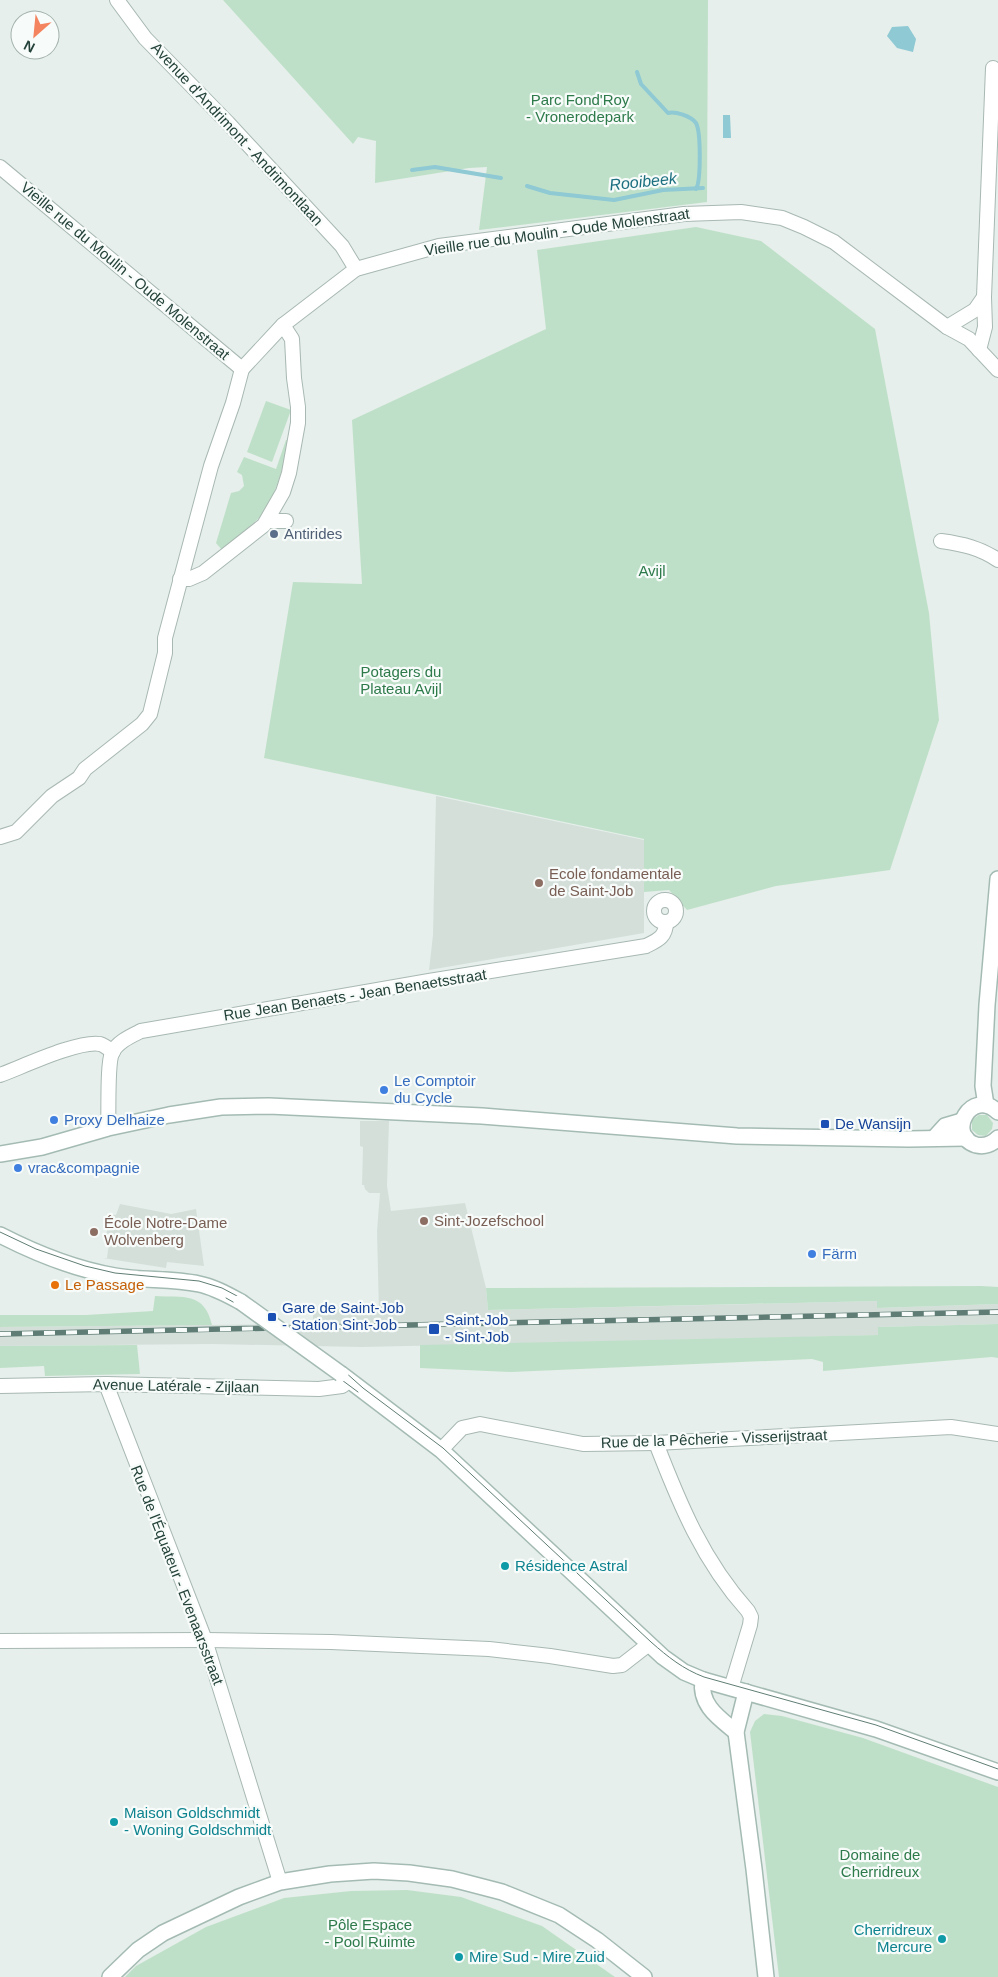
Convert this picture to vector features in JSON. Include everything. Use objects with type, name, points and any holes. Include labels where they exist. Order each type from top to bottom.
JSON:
[{"type":"street","name":"Avenue d'Andrimont - Andrimontlaan","points":[[117,0],[146,38],[342,246],[356,269]]},
{"type":"street","points":[[979,350],[985,327],[984,297],[993,68]]},
{"type":"street","name":"Vieille rue du Moulin - Oude Molenstraat","points":[[0,167],[242,369],[283,325],[356,269],[439,246],[684,214],[741,212],[782,218],[834,242],[947,327],[969,340],[998,370]]},
{"type":"street","points":[[947,327],[975,310],[984,297]]},
{"type":"street","points":[[180,579],[189,579],[203,574],[268,520],[283,492],[289,473],[298,423],[292,339],[283,325]]},
{"type":"street","points":[[0,837],[16,832],[52,796],[79,778],[85,769],[142,724],[150,714],[165,653],[165,638],[180,579],[211,466],[233,403],[242,369]]},
{"type":"street","points":[[268,520],[286,521]]},
{"type":"street","points":[[941,541],[964,544],[979,549],[998,560]]},
{"type":"street","points":[[966,1138],[962,1130],[962,1121],[967,1112],[971,1108],[992,1109],[983,1086],[998,879]]},
{"type":"street","name":"Rue Jean Benaets - Jean Benaetsstraat","points":[[113,1052],[128,1037],[141,1031],[429,981],[646,946],[663,936],[666,930],[666,922]]},
{"type":"street","points":[[0,1075],[61,1051],[93,1043],[102,1044],[113,1052],[110,1064],[108,1128]]},
{"type":"street","points":[[0,1154],[42,1147],[155,1117],[221,1107],[269,1106],[482,1116],[736,1136],[966,1138],[979,1146],[997,1141]]},
{"type":"street","points":[[935,1137],[945,1126],[962,1121]]},
{"type":"street","points":[[0,1235],[40,1254],[85,1269],[127,1277],[199,1284],[213,1288],[241,1302],[441,1450],[677,1668],[703,1680],[876,1729],[998,1772]]},
{"type":"street","name":"Avenue Latérale - Zijlaan","points":[[0,1386],[106,1384],[319,1389],[342,1386],[345,1378]]},
{"type":"street","name":"Rue de l'Équateur - Evenaarsstraat","points":[[106,1384],[205,1640],[280,1882]]},
{"type":"street","name":"Rue de la Pêcherie - Visserijstraat","points":[[441,1450],[462,1428],[480,1424],[584,1444],[656,1443],[950,1427],[998,1434]]},
{"type":"street","points":[[656,1443],[687,1520],[719,1576],[748,1611],[750,1617],[738,1690],[736,1732],[766,1977]]},
{"type":"street","points":[[0,1641],[205,1640],[331,1642],[489,1649],[613,1666],[622,1665],[649,1644]]},
{"type":"street","points":[[703,1680],[706,1704],[711,1711],[736,1732]]},
{"type":"street","points":[[110,1977],[138,1950],[163,1933],[239,1897],[280,1882],[330,1874],[374,1871],[409,1873],[452,1879],[502,1892],[559,1915],[598,1940],[644,1977]]},
{"type":"shaded area","name":"Ecole fondamentale de Saint-Job","points":[[436,796],[644,840],[644,933],[429,970],[433,935]]},
{"type":"shaded area","points":[[360,1121],[389,1121],[387,1186],[391,1211],[465,1203],[486,1288],[488,1310],[878,1301],[878,1308],[998,1304],[998,1324],[878,1327],[879,1335],[361,1347],[212,1344],[0,1346],[0,1327],[313,1324],[313,1311],[343,1309],[344,1313],[379,1312],[377,1231],[380,1193],[369,1193],[364,1185],[362,1185],[363,1147],[360,1146]]},
{"type":"shaded area","points":[[120,1204],[171,1214],[196,1209],[204,1266],[167,1262],[166,1268],[103,1258],[107,1258],[109,1243],[105,1242],[110,1214],[116,1215]]},
{"type":"green space","name":"Parc Fond'Roy - Vronerodepark","points":[[223,0],[708,0],[707,202],[479,230],[487,167],[469,168],[375,183],[376,141],[358,137],[353,144]]},
{"type":"green space","name":"Avijl","points":[[696,227],[761,241],[875,329],[929,613],[939,720],[890,870],[776,886],[687,910],[669,890],[644,892],[644,839],[264,758],[293,582],[362,584],[352,420],[546,329],[537,250]]},
{"type":"green space","points":[[266,401],[291,410],[272,462],[247,452]]},
{"type":"green space","points":[[286,440],[290,441],[282,470],[275,491],[265,510],[256,521],[222,550],[216,543],[231,493],[239,491],[244,486],[242,475],[237,472],[244,457],[276,469]]},
{"type":"green space","points":[[979,1115],[987,1115],[993,1123],[992,1129],[986,1136],[978,1135],[972,1130],[972,1120]]},
{"type":"green space","points":[[998,1287],[998,1304],[877,1308],[877,1301],[488,1310],[486,1288]]},
{"type":"green space","points":[[155,1296],[183,1297],[198,1301],[204,1306],[212,1325],[0,1327],[0,1315],[86,1315],[153,1311]]},
{"type":"green space","points":[[998,1324],[998,1358],[823,1371],[823,1362],[812,1359],[511,1372],[420,1368],[420,1345],[878,1335],[878,1327]]},
{"type":"green space","points":[[137,1345],[140,1374],[45,1376],[44,1366],[0,1368],[0,1346]]},
{"type":"green space","name":"Domaine de Cherridreux","points":[[764,1714],[782,1716],[863,1738],[998,1787],[998,1977],[779,1977],[750,1732],[755,1721]]},
{"type":"green space","name":"Pôle Espace - Pool Ruimte","points":[[407,1890],[461,1897],[542,1926],[615,1977],[125,1977],[136,1966],[206,1927],[284,1898],[351,1891]]},
{"type":"water","points":[[908,26],[916,39],[913,52],[897,48],[887,36],[892,27]]},
{"type":"water","points":[[723,115],[730,115],[731,138],[723,138]]},
{"type":"waterway","points":[[637,72],[641,84],[668,113],[683,115],[696,123],[700,156],[699,177],[696,189]]},
{"type":"waterway","name":"Rooibeek","points":[[412,170],[435,167],[501,178]]},
{"type":"waterway","name":"Rooibeek","points":[[527,186],[550,193],[614,200],[663,190],[703,188]]},
{"type":"tram line","points":[[0,1232],[36,1249],[85,1266],[115,1273],[199,1281],[222,1288],[254,1305],[335,1363],[363,1388],[443,1448],[651,1642],[670,1658],[689,1670],[704,1677],[876,1725],[998,1769]]},
{"type":"tram line","points":[[226,1298],[249,1311],[358,1392]]},
{"type":"railway","points":[[0,1334],[998,1312]]},
{"type":"place","name":"Antirides","points":[[274,534]]},
{"type":"place","name":"Ecole fondamentale de Saint-Job","points":[[539,883]]},
{"type":"place","name":"Le Comptoir du Cycle","points":[[384,1090]]},
{"type":"place","name":"Proxy Delhaize","points":[[54,1120]]},
{"type":"place","name":"De Wansijn","points":[[825,1124]]},
{"type":"place","name":"vrac&compagnie","points":[[18,1168]]},
{"type":"place","name":"Sint-Jozefschool","points":[[424,1221]]},
{"type":"place","name":"École Notre-Dame Wolvenberg","points":[[94,1232]]},
{"type":"place","name":"Färm","points":[[812,1254]]},
{"type":"place","name":"Le Passage","points":[[55,1285]]},
{"type":"place","name":"Gare de Saint-Job - Station Sint-Job","points":[[272,1317]]},
{"type":"place","name":"Saint-Job - Sint-Job","points":[[434,1329]]},
{"type":"place","name":"Résidence Astral","points":[[505,1566]]},
{"type":"place","name":"Maison Goldschmidt - Woning Goldschmidt","points":[[114,1822]]},
{"type":"place","name":"Cherridreux Mercure","points":[[942,1939]]},
{"type":"place","name":"Mire Sud - Mire Zuid","points":[[459,1957]]},
{"type":"park label","name":"Potagers du Plateau Avijl","points":[[401,680]]}]
